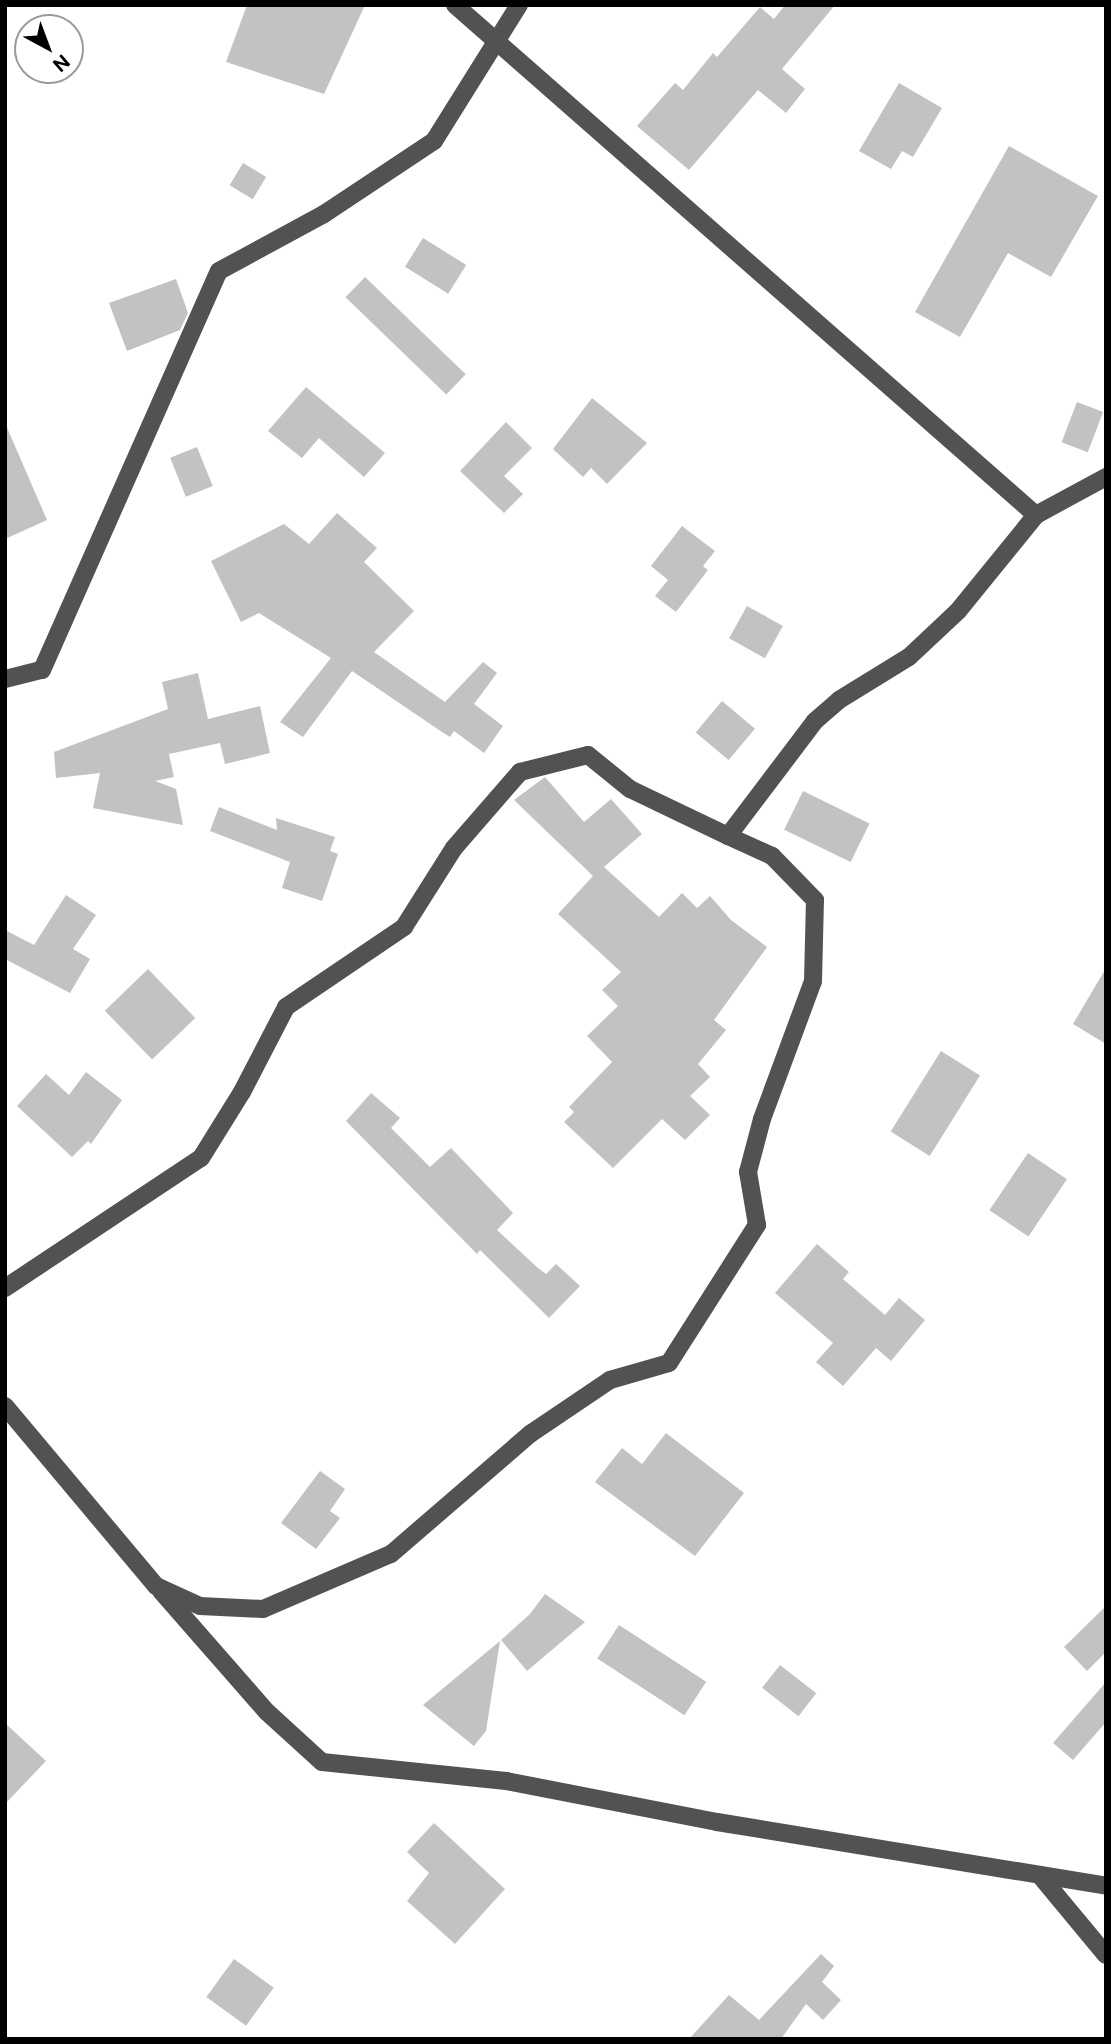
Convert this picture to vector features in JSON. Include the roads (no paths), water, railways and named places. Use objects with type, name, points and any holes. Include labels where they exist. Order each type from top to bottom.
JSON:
[{"type":"street","points":[[455,5],[1037,515]]},
{"type":"street","points":[[5,680],[42,670],[219,271],[324,214],[434,141],[494,40],[519,5]]},
{"type":"street","points":[[728,836],[815,721],[839,700],[909,657],[939,629],[1037,515],[1106,477]]},
{"type":"street","points":[[5,1288],[201,1158],[242,1092],[286,1007],[404,927],[454,848],[520,772],[588,755],[630,789],[772,856],[815,900],[813,981],[762,1119],[748,1172],[757,1224],[668,1363],[610,1380],[530,1434],[391,1554],[300,1596],[263,1609],[200,1606],[156,1586]]},
{"type":"street","points":[[5,1406],[156,1586],[267,1712],[322,1762],[506,1781],[1042,1878],[1106,1886]]},
{"type":"street","points":[[1042,1878],[1106,1955]]}]
